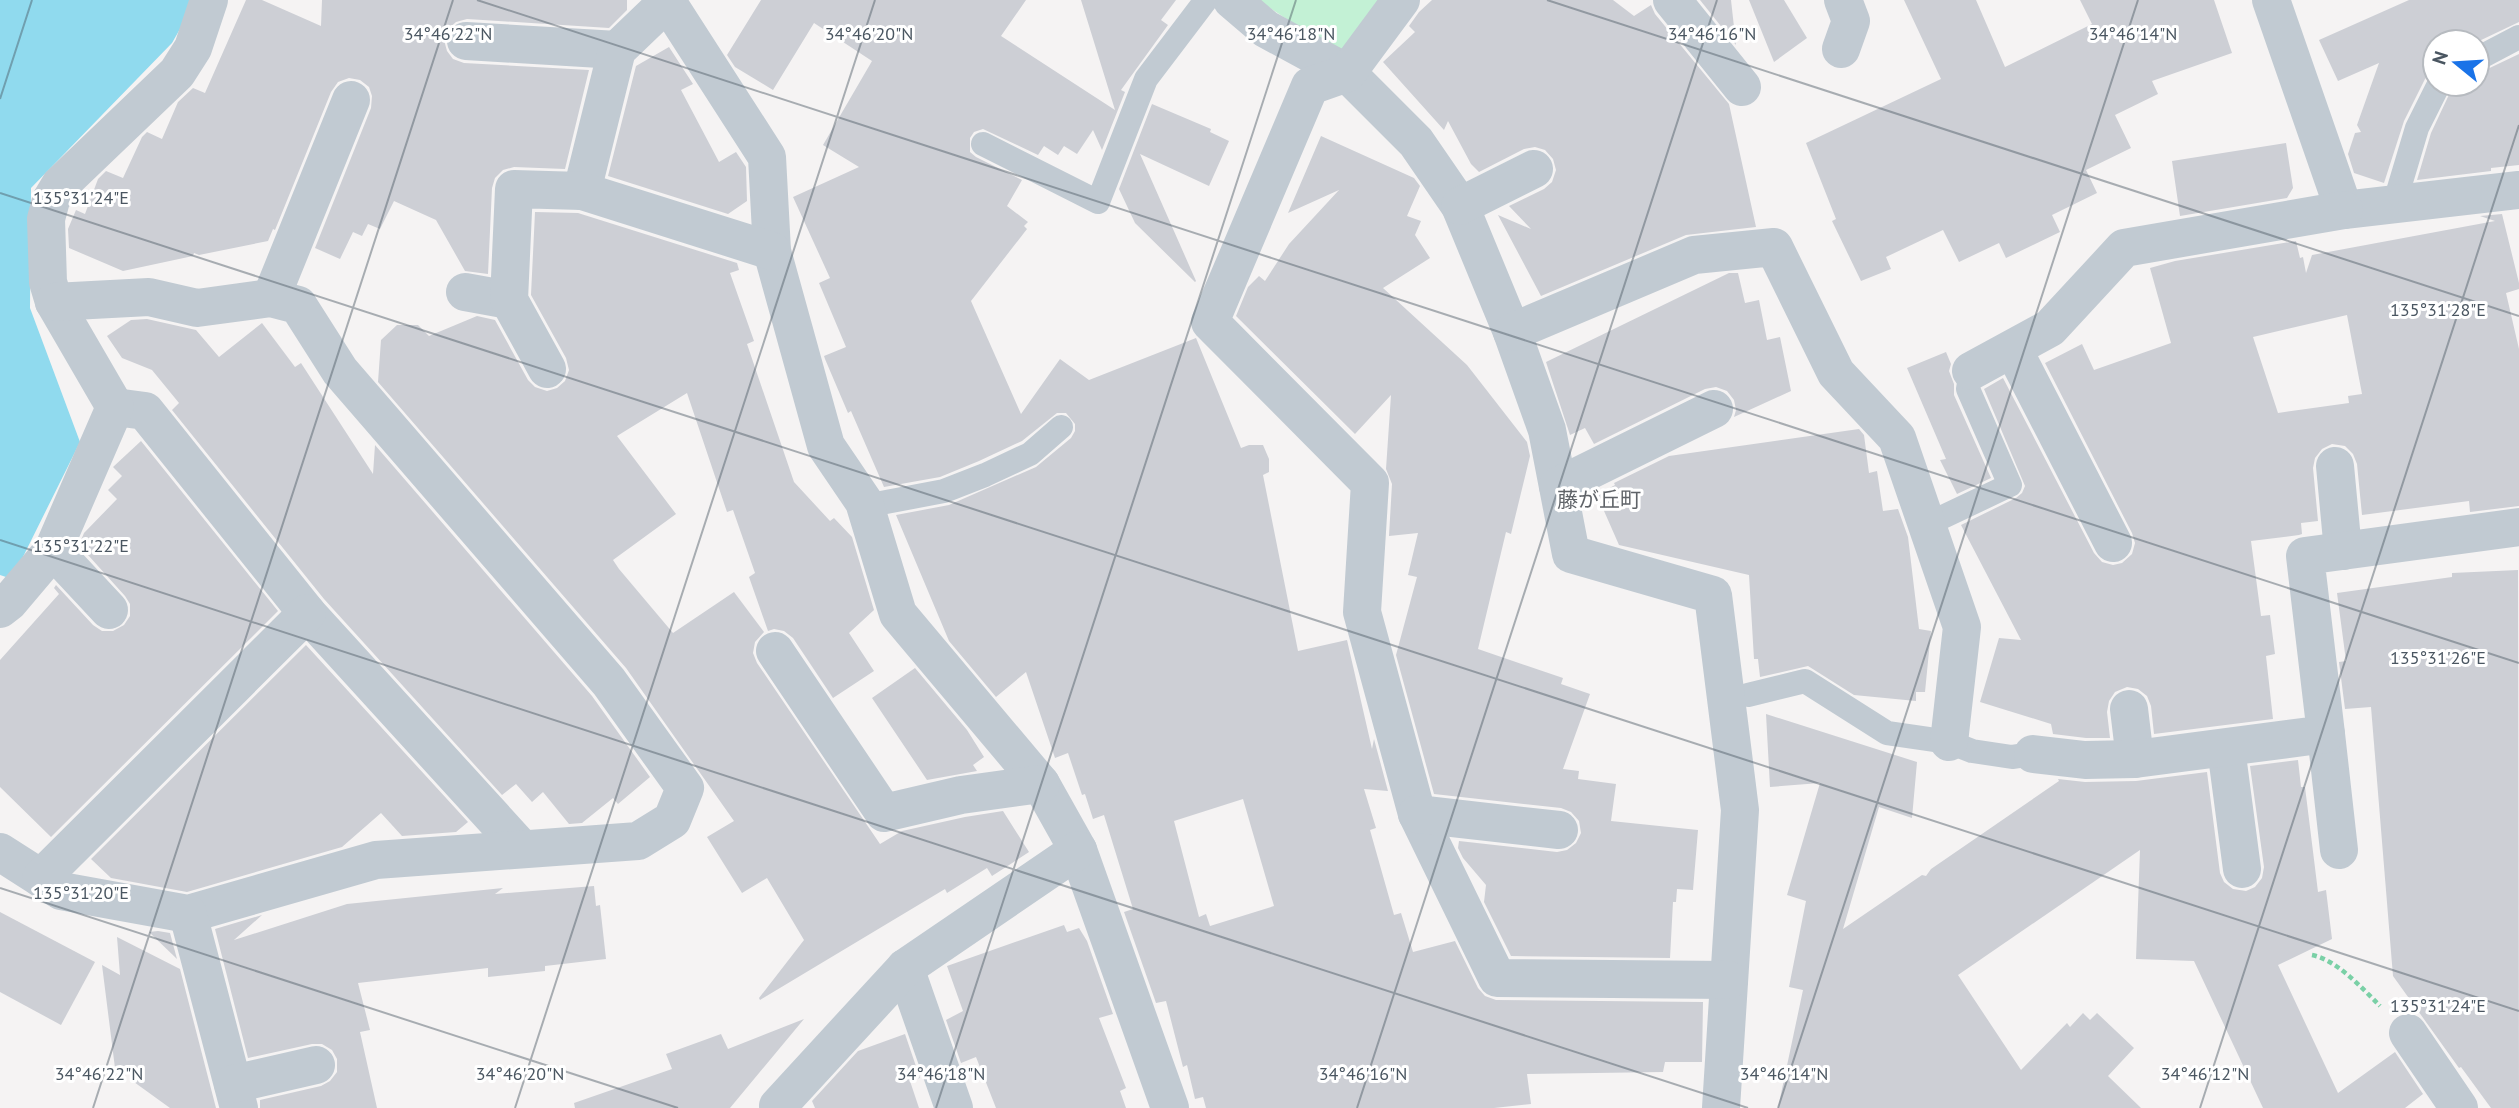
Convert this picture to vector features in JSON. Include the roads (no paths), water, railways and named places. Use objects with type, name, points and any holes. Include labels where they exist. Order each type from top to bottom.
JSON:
[{"type":"street","points":[[115,407],[54,302],[48,282],[46,219],[51,200],[60,185],[177,73],[193,48],[209,0]]},
{"type":"street","points":[[1232,0],[1266,29],[1347,73],[1416,142],[1460,206],[1512,332],[1547,430],[1571,554],[1713,595],[1740,810],[1721,1108]]},
{"type":"street","points":[[1401,0],[1347,73],[1310,86],[1210,322],[1370,483],[1362,612],[1417,814],[1497,978],[1730,980]]},
{"type":"street","points":[[1672,0],[1742,87]]},
{"type":"street","points":[[1841,49],[1851,21],[1843,0]]},
{"type":"street","points":[[2271,0],[2344,210]]},
{"type":"street","points":[[582,191],[617,50],[666,1],[767,157],[772,251],[826,446],[865,506],[898,614],[1041,784],[1079,850],[1170,1108]]},
{"type":"street","points":[[466,41],[617,50]]},
{"type":"street","points":[[271,298],[351,100]]},
{"type":"street","points":[[1460,206],[1534,169]]},
{"type":"street","points":[[547,369],[509,300],[514,190],[582,191],[772,251]]},
{"type":"street","points":[[1971,372],[2050,328],[2124,248],[2344,210],[2519,190]]},
{"type":"street","points":[[1512,332],[1694,255],[1774,247],[1836,373],[1897,438],[1928,524],[1962,627],[1950,742]]},
{"type":"street","points":[[465,292],[509,300]]},
{"type":"street","points":[[0,852],[61,891],[188,914],[376,860],[638,841],[672,820],[685,788],[609,682],[340,371],[298,305],[271,298],[197,308],[149,298],[54,302]]},
{"type":"street","points":[[2013,349],[2113,543]]},
{"type":"street","points":[[0,609],[53,550],[115,407]]},
{"type":"street","points":[[115,407],[145,411],[307,613],[522,849]]},
{"type":"street","points":[[1559,486],[1714,409]]},
{"type":"street","points":[[2335,466],[2343,551]]},
{"type":"street","points":[[2339,850],[2305,556],[2519,527]]},
{"type":"street","points":[[53,550],[108,610]]},
{"type":"street","points":[[41,878],[307,613]]},
{"type":"street","points":[[775,651],[884,813],[961,795],[1041,784]]},
{"type":"street","points":[[2129,709],[2135,759]]},
{"type":"street","points":[[2033,754],[2085,760],[2135,759],[2326,734]]},
{"type":"street","points":[[2226,748],[2242,869]]},
{"type":"street","points":[[1417,814],[1559,830]]},
{"type":"street","points":[[779,1108],[905,968],[1079,850]]},
{"type":"street","points":[[188,914],[236,1096],[316,1065]]},
{"type":"street","points":[[905,968],[954,1108]]},
{"type":"street","points":[[2408,1033],[2459,1108]]},
{"type":"lane","points":[[983,144],[1098,202],[1146,79],[1206,0]]},
{"type":"lane","points":[[2491,51],[2519,37]]},
{"type":"lane","points":[[2394,205],[2417,128],[2432,98]]},
{"type":"lane","points":[[1928,524],[2010,485],[1968,389],[1971,372]]},
{"type":"lane","points":[[865,506],[944,491],[985,475],[1030,454],[1061,428]]},
{"type":"lane","points":[[1748,695],[1805,681],[1887,733],[1950,742],[1972,751],[2012,757],[2033,754]]},
{"type":"water","points":[[0,0],[192,0],[189,13],[172,43],[31,188],[30,308],[80,442],[12,579],[0,575]]},
{"type":"district","name":"藤が丘町","points":[[1599,500]]}]
